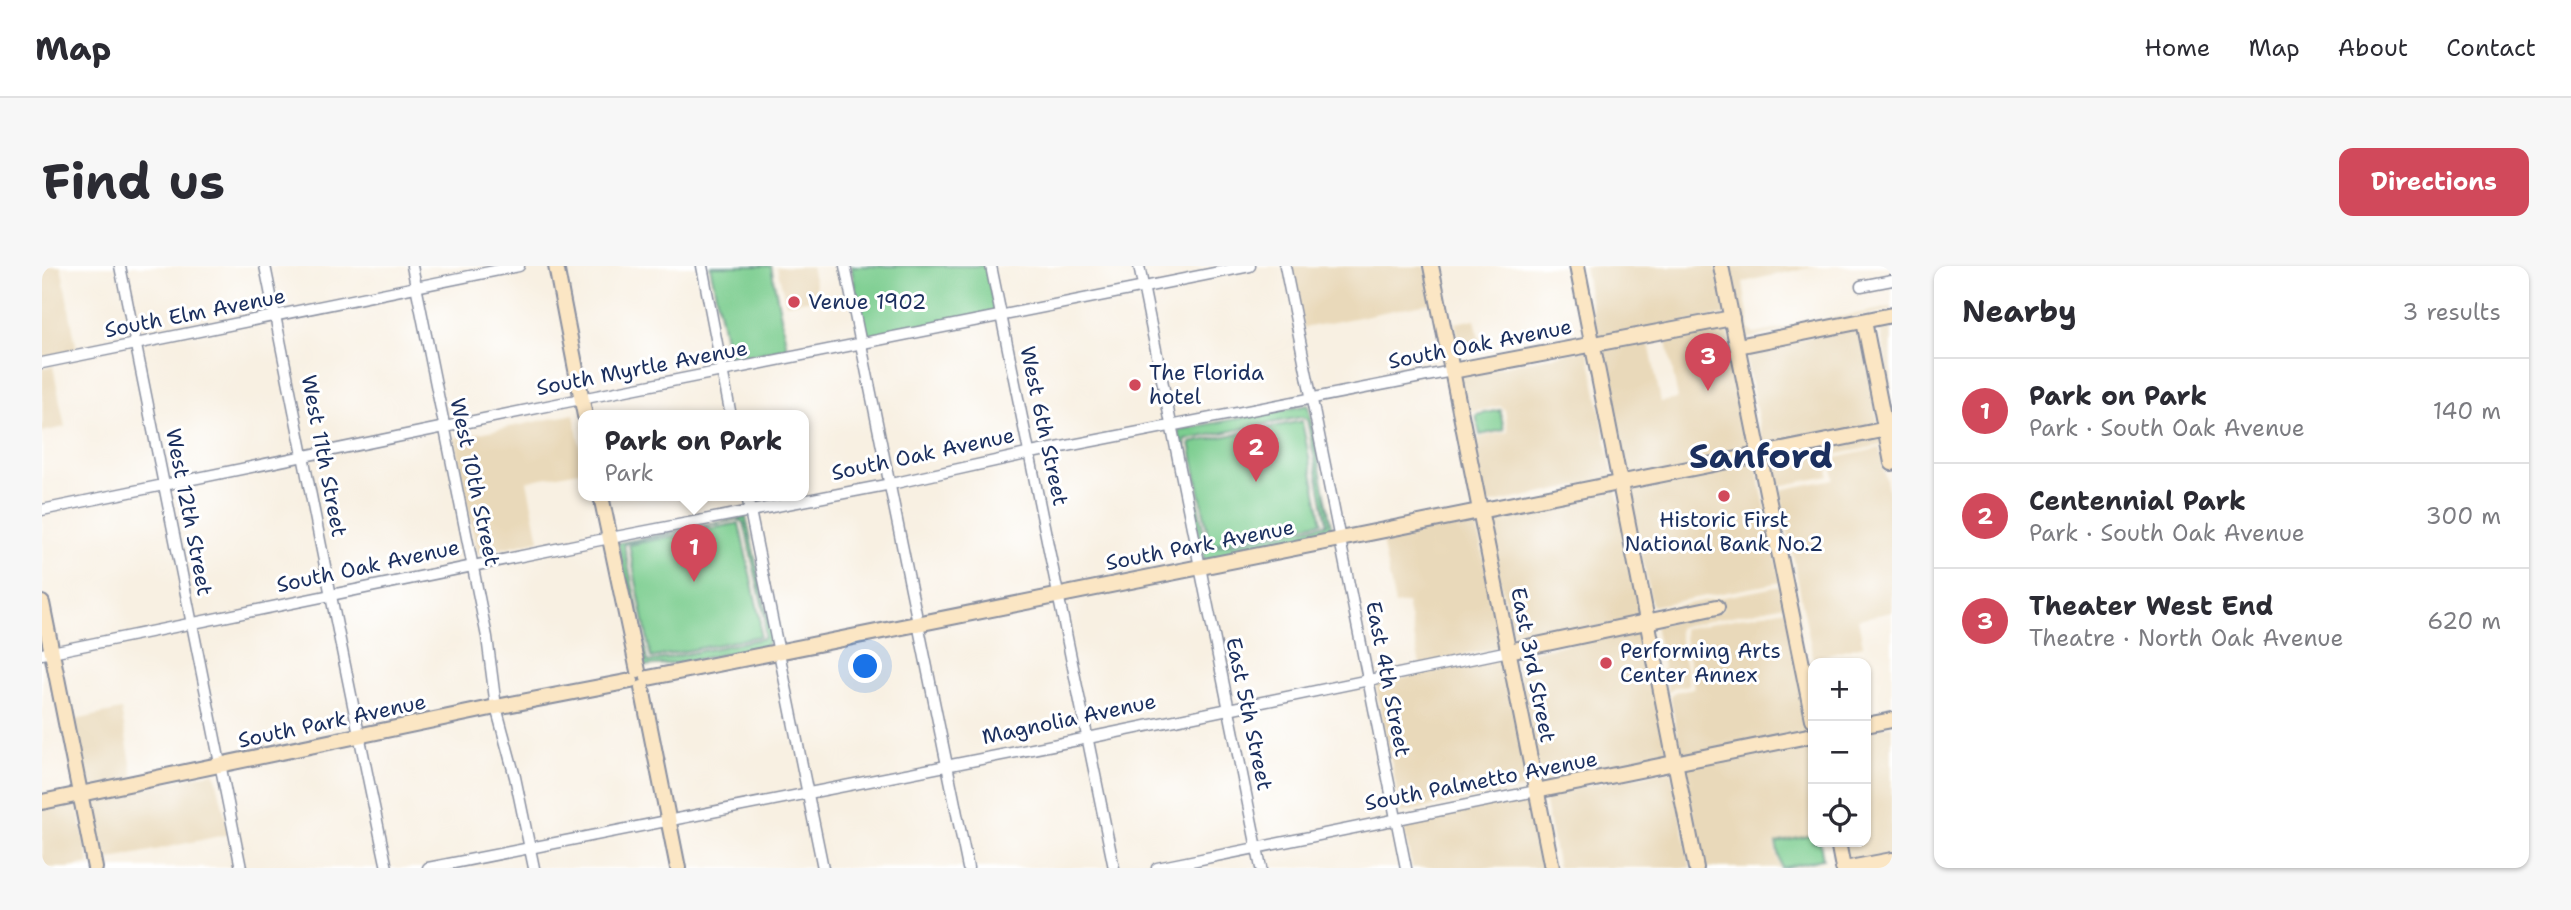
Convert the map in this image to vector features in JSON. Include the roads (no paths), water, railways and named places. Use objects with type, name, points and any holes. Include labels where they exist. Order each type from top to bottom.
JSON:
[{"type":"street","name":"West 12th Street","points":[[120,266],[241,868]]},
{"type":"street","name":"West 11th Street","points":[[265,266],[305,456],[358,737],[387,868]]},
{"type":"street","name":"West 10th Street","points":[[412,266],[487,637],[496,706],[515,776],[534,868]]},
{"type":"street","name":"South Elm Avenue","points":[[42,363],[520,266]]},
{"type":"street","points":[[556,266],[584,410]]},
{"type":"street","points":[[702,266],[730,410]]},
{"type":"street","points":[[845,266],[968,868]]},
{"type":"street","name":"West 6th Street","points":[[991,266],[1114,868]]},
{"type":"street","name":"East 5th Street","points":[[1139,266],[1261,868]]},
{"type":"street","name":"South Myrtle Avenue","points":[[42,510],[1250,266]]},
{"type":"street","name":"East 4th Street","points":[[1285,266],[1406,868]]},
{"type":"street","name":"East 3rd Street","points":[[1431,266],[1552,868]]},
{"type":"street","points":[[1577,266],[1696,868]]},
{"type":"street","points":[[1721,266],[1808,694]]},
{"type":"street","points":[[1861,286],[1892,280]]},
{"type":"street","points":[[1738,346],[1892,315]]},
{"type":"street","name":"South Oak Avenue","points":[[809,500],[1031,453],[1732,318]]},
{"type":"street","points":[[1864,321],[1889,429],[1892,463]]},
{"type":"street","name":"South Park Avenue","points":[[42,802],[496,706],[640,680],[1889,429]]},
{"type":"street","points":[[602,501],[678,868]]},
{"type":"street","points":[[748,501],[823,868]]},
{"type":"street","name":"South Oak Avenue","points":[[47,653],[802,501]]},
{"type":"street","points":[[42,603],[47,653],[81,795],[95,868]]},
{"type":"street","name":"Magnolia Avenue","points":[[428,868],[1088,738],[1717,607]]},
{"type":"street","points":[[1871,724],[1892,720]]},
{"type":"street","name":"South Palmetto Avenue","points":[[1157,868],[1808,736]]},
{"type":"street","points":[[1839,847],[1843,868]]},
{"type":"street","points":[[1850,868],[1892,860]]},
{"type":"place","name":"Venue 1902","points":[[794,302]]},
{"type":"place","name":"The Florida hotel","points":[[1135,385]]},
{"type":"place","name":"Theater West End","points":[[1708,391]]},
{"type":"place","name":"Centennial Park","points":[[1256,482]]},
{"type":"place","name":"Historic First National Bank No.2","points":[[1724,496]]},
{"type":"place","name":"Park on Park","points":[[694,582]]},
{"type":"place","name":"Performing Arts Center Annex","points":[[1606,663]]},
{"type":"district","name":"Sanford","points":[[1761,455]]}]
